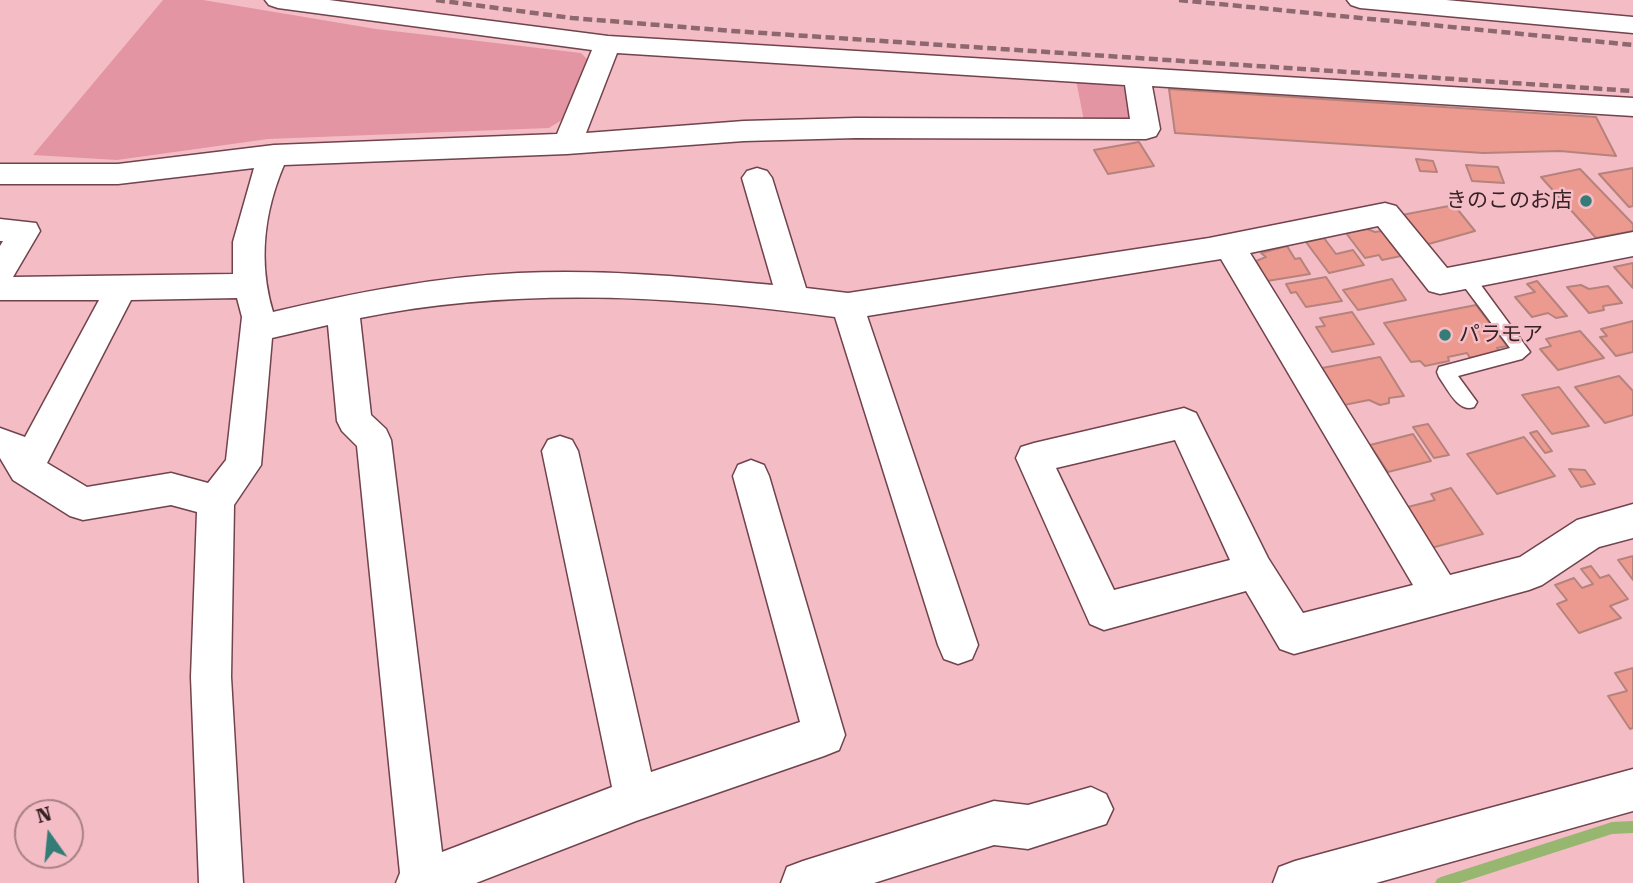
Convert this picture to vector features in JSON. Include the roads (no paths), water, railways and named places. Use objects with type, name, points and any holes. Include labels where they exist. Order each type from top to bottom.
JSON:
[{"type":"street","points":[[278,0],[402,19],[608,44],[1633,107]]},
{"type":"street","points":[[1360,0],[1631,24]]},
{"type":"street","points":[[1617,0],[1631,24]]},
{"type":"street","points":[[567,144],[608,44]]},
{"type":"street","points":[[0,174],[118,174],[274,155],[567,144],[744,131],[842,128],[1146,129],[1137,78]]},
{"type":"street","points":[[221,883],[211,677],[216,501],[243,465],[257,317],[249,286],[248,242],[262,183],[274,155]]},
{"type":"street","points":[[757,178],[793,299]]},
{"type":"street","points":[[256,329],[343,308],[415,295],[554,284],[654,287],[848,306],[1230,247],[1385,214],[1440,282],[1633,244]]},
{"type":"street","points":[[0,230],[25,231],[0,272]]},
{"type":"street","points":[[1230,247],[1442,597]]},
{"type":"street","points":[[0,287],[249,286]]},
{"type":"street","points":[[121,288],[13,456],[83,504],[171,489],[216,501]]},
{"type":"street","points":[[848,306],[958,645]]},
{"type":"street","points":[[343,308],[354,421],[374,440],[421,883],[636,799],[722,772],[824,735],[751,476]]},
{"type":"street","points":[[1255,571],[1104,611],[1034,458],[1184,423],[1255,571],[1294,635],[1529,572],[1590,532],[1633,521]]},
{"type":"street","points":[[560,450],[636,799]]},
{"type":"street","points":[[1295,883],[1373,872],[1633,790]]},
{"type":"street","points":[[803,883],[994,823],[1028,827],[1091,809]]},
{"type":"lane","points":[[1466,277],[1522,352],[1445,372],[1468,402]]},
{"type":"waterway","points":[[1441,883],[1612,828],[1633,827]]},
{"type":"railway","points":[[436,0],[572,18],[732,31],[1633,91]]},
{"type":"railway","points":[[1179,0],[1633,45]]},
{"type":"place","name":"きのこのお店","points":[[1586,201]]},
{"type":"place","name":"パラモア","points":[[1445,335]]}]
